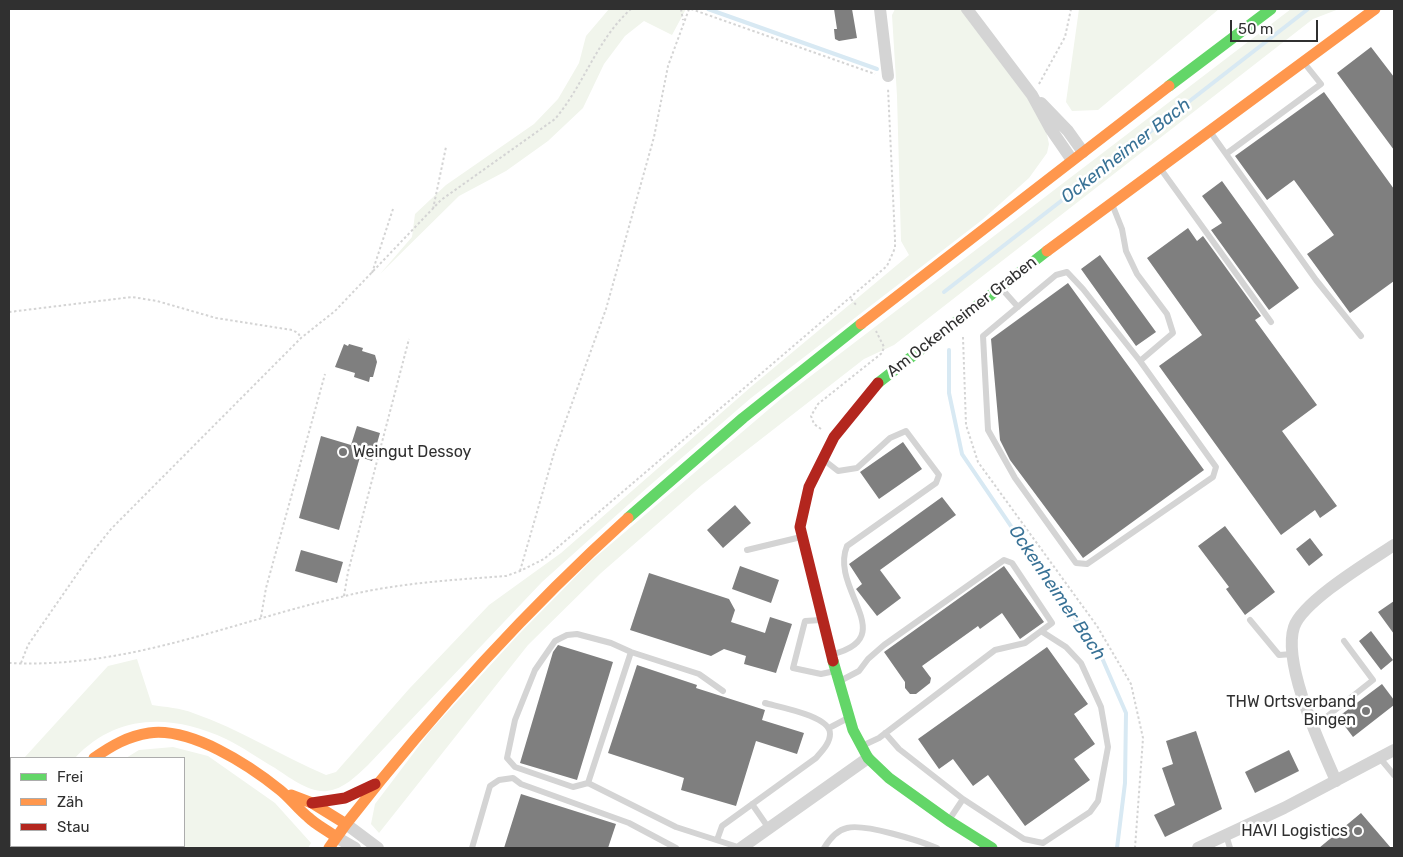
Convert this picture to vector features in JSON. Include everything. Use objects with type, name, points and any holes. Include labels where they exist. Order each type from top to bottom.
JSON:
[{"type":"main road","points":[[329,848],[376,784],[437,710],[512,628],[558,581],[700,452],[803,368],[1271,9]]},
{"type":"main road","name":"Am Ockenheimer Graben","points":[[992,848],[949,821],[889,778],[868,758],[849,718],[831,655],[800,528],[809,487],[834,437],[875,385],[1111,203],[1375,9]]},
{"type":"main road","points":[[98,757],[130,737],[153,733],[178,733],[210,745],[280,790],[312,803],[346,824]]},
{"type":"main road","points":[[312,803],[339,801],[376,784]]},
{"type":"main road","points":[[280,790],[312,821],[336,836]]},
{"type":"street","points":[[880,9],[888,77]]},
{"type":"street","points":[[967,9],[1032,95],[1068,131],[1083,152]]},
{"type":"street","points":[[1032,95],[1050,128],[1072,160]]},
{"type":"street","points":[[1336,781],[1312,725],[1298,683],[1293,654],[1294,627],[1308,608],[1330,590],[1394,545]]},
{"type":"street","points":[[1198,848],[1336,781],[1394,750]]},
{"type":"street","points":[[741,848],[770,830],[868,758]]},
{"type":"street","points":[[346,824],[378,848]]},
{"type":"street","points":[[336,836],[355,848]]},
{"type":"lane","points":[[1226,154],[1321,84],[1303,61]]},
{"type":"lane","points":[[1209,130],[1316,280],[1361,336]]},
{"type":"lane","points":[[1160,167],[1271,322]]},
{"type":"lane","points":[[1111,203],[1117,214],[1126,251],[1137,274],[1167,314],[1173,334],[1140,361]]},
{"type":"lane","points":[[1067,272],[1083,288],[1140,361],[1216,467],[1213,477],[1087,564],[1076,562],[1015,478],[988,430],[983,336],[1056,275],[1067,272]]},
{"type":"lane","points":[[1001,287],[1018,307]]},
{"type":"lane","points":[[823,459],[838,471],[856,468],[890,438],[906,431],[939,475],[936,483],[847,546],[843,556],[846,574],[850,592],[864,628],[861,640],[848,650],[831,655]]},
{"type":"lane","points":[[747,550],[802,537]]},
{"type":"lane","points":[[822,620],[804,621],[793,668],[837,676],[859,671],[868,659],[884,645],[1004,560],[1012,563],[1052,623],[1024,643],[995,650],[885,733],[862,746]]},
{"type":"lane","points":[[1250,620],[1279,655],[1293,654]]},
{"type":"lane","points":[[885,733],[899,749],[963,799],[1024,839],[1042,843],[1090,812],[1098,801],[1108,747],[1101,707],[1081,664],[1066,647],[1041,632]]},
{"type":"lane","points":[[723,691],[699,674],[631,652],[611,643],[577,634],[561,637],[549,648],[534,670],[515,720],[506,753],[510,763],[525,771],[573,787],[588,783],[676,827],[741,848]]},
{"type":"lane","points":[[1312,725],[1373,680],[1344,641]]},
{"type":"lane","points":[[588,783],[631,652]]},
{"type":"lane","points":[[765,703],[811,716],[830,728]]},
{"type":"lane","points":[[830,728],[849,718]]},
{"type":"lane","points":[[717,840],[722,826],[816,758],[827,744],[830,728]]},
{"type":"lane","points":[[1379,757],[1394,776]]},
{"type":"lane","points":[[472,848],[490,786],[499,780],[513,778],[521,784],[629,823],[676,848]]},
{"type":"lane","points":[[949,821],[963,799]]},
{"type":"lane","points":[[752,804],[770,830]]},
{"type":"lane","points":[[824,848],[834,835],[846,828],[864,827],[937,848]]},
{"type":"lane","points":[[1226,834],[1230,848]]},
{"type":"path","points":[[21,664],[28,645],[106,535],[301,338],[335,311],[433,209],[463,183],[506,156],[556,119],[570,100],[607,36],[631,9]]},
{"type":"path","points":[[681,9],[683,20]]},
{"type":"path","points":[[9,663],[70,663],[100,659],[176,642],[344,596],[398,585],[506,576],[520,571],[544,559],[750,381],[887,266],[895,248],[888,77],[690,9],[683,20],[668,66],[654,137],[606,309],[554,453],[520,571]]},
{"type":"path","points":[[1032,95],[1045,76],[1065,37],[1071,9]]},
{"type":"path","points":[[433,209],[446,147]]},
{"type":"path","points":[[371,275],[393,208]]},
{"type":"path","points":[[9,312],[132,297],[157,301],[216,318],[292,330],[298,333],[301,338]]},
{"type":"path","points":[[851,298],[862,312]]},
{"type":"path","points":[[834,437],[814,424],[811,416],[818,404],[882,353],[884,347],[874,327]]},
{"type":"path","points":[[963,336],[966,425],[978,462],[1097,626],[1131,684],[1143,738],[1134,848]]},
{"type":"path","points":[[344,596],[348,572],[409,339]]},
{"type":"path","points":[[261,618],[266,588],[325,374]]},
{"type":"shaded area","points":[[609,9],[686,9],[672,35],[644,21],[625,36],[604,64],[583,108],[548,141],[506,171],[459,196],[380,274],[412,237],[415,214],[446,185],[534,124],[558,99],[579,63],[586,36]]},
{"type":"shaded area","points":[[895,9],[961,9],[1030,101],[1046,130],[1049,144],[1047,153],[1029,178],[982,220],[751,398],[542,582],[354,778],[333,790],[313,790],[299,784],[226,739],[186,725],[166,722],[146,722],[127,726],[109,733],[91,743],[76,757],[25,757],[108,666],[137,659],[152,705],[178,709],[210,719],[326,775],[336,772],[409,689],[489,605],[561,553],[752,386],[909,255],[901,241],[897,96],[892,15]]},
{"type":"shaded area","points":[[1079,9],[1219,9],[1098,110],[1072,111],[1066,102]]},
{"type":"shaded area","points":[[1291,9],[1339,9],[1313,19],[894,345],[864,359],[702,485],[601,573],[528,645],[379,833],[371,824],[375,804],[431,730],[519,634],[591,561],[782,398]]},
{"type":"shaded area","points":[[173,747],[208,756],[275,803],[311,843],[308,848],[89,848],[185,847],[185,757],[128,757],[139,750]]},
{"type":"shaded area","points":[[10,777],[9,821],[9,779]]},
{"type":"building","points":[[834,9],[852,9],[857,38],[839,41],[835,39],[834,29],[837,29]]},
{"type":"building","points":[[1371,47],[1394,77],[1394,150],[1337,73]]},
{"type":"building","points":[[1324,92],[1394,189],[1394,281],[1350,313],[1307,254],[1334,235],[1294,180],[1267,200],[1235,156]]},
{"type":"building","points":[[1222,181],[1299,288],[1269,310],[1211,230],[1222,223],[1202,196]]},
{"type":"building","points":[[1188,228],[1197,241],[1203,236],[1261,316],[1255,320],[1317,405],[1282,431],[1337,506],[1320,518],[1315,510],[1281,535],[1159,366],[1202,335],[1147,258]]},
{"type":"building","points":[[1100,255],[1156,332],[1136,346],[1081,269]]},
{"type":"building","points":[[1068,283],[1204,470],[1083,558],[1010,460],[1000,440],[991,339]]},
{"type":"building","points":[[344,344],[363,348],[362,351],[375,355],[377,362],[373,377],[370,377],[369,382],[354,377],[355,373],[335,367]]},
{"type":"building","points":[[357,426],[380,433],[372,461],[360,457],[339,530],[299,518],[321,436],[351,445]]},
{"type":"building","points":[[903,442],[922,469],[879,499],[860,472]]},
{"type":"building","points":[[942,497],[956,515],[880,570],[901,598],[877,616],[856,589],[862,584],[849,564]]},
{"type":"building","points":[[735,505],[751,523],[723,548],[707,530]]},
{"type":"building","points":[[1225,526],[1275,592],[1245,615],[1226,589],[1229,587],[1198,546]]},
{"type":"building","points":[[1310,538],[1323,555],[1309,566],[1296,549]]},
{"type":"building","points":[[301,550],[343,562],[337,583],[295,571]]},
{"type":"building","points":[[740,566],[779,580],[771,603],[732,589]]},
{"type":"building","points":[[1004,566],[1044,622],[1020,639],[1002,613],[980,629],[978,626],[922,666],[931,678],[930,683],[916,694],[910,694],[905,688],[905,682],[884,652]]},
{"type":"building","points":[[649,573],[729,599],[735,610],[731,622],[765,633],[770,617],[792,624],[776,673],[744,664],[746,656],[724,649],[711,656],[630,630]]},
{"type":"building","points":[[1394,601],[1394,634],[1378,612]]},
{"type":"building","points":[[1371,631],[1393,660],[1381,670],[1359,641]]},
{"type":"building","points":[[558,645],[613,662],[577,780],[520,763],[553,652]]},
{"type":"building","points":[[1047,647],[1088,704],[1074,714],[1095,744],[1074,759],[1090,780],[1025,826],[988,775],[973,786],[953,759],[939,769],[918,739]]},
{"type":"building","points":[[637,665],[697,685],[696,688],[765,710],[762,720],[804,733],[797,754],[756,741],[736,806],[681,790],[684,778],[608,753]]},
{"type":"building","name":"THW Ortsverband Bingen","points":[[1382,684],[1394,700],[1394,705],[1353,737],[1338,717]]},
{"type":"building","points":[[1196,731],[1222,809],[1165,837],[1154,815],[1175,805],[1162,768],[1173,764],[1166,741]]},
{"type":"building","points":[[1289,750],[1299,771],[1255,793],[1245,772]]},
{"type":"building","points":[[521,794],[616,824],[608,848],[504,848]]},
{"type":"building","name":"HAVI Logistics","points":[[1361,813],[1391,848],[1319,848]]},
{"type":"waterway","points":[[708,9],[877,69]]},
{"type":"waterway","name":"Ockenheimer Bach","points":[[944,292],[1308,9]]},
{"type":"waterway","name":"Ockenheimer Bach","points":[[949,350],[949,393],[962,454],[1045,576],[1099,651],[1126,713],[1125,783],[1117,848]]},
{"type":"traffic: fast","points":[[1169,86],[1271,9]]},
{"type":"traffic: fast","points":[[878,383],[1047,251]]},
{"type":"traffic: fast","points":[[628,518],[743,418],[861,324]]},
{"type":"traffic: fast","points":[[833,661],[853,730],[868,758],[889,778],[949,821],[992,848]]},
{"type":"traffic: slow","points":[[1047,251],[1375,9]]},
{"type":"traffic: slow","points":[[861,324],[1169,86]]},
{"type":"traffic: slow","points":[[346,824],[412,743],[480,665],[552,590],[628,518]]},
{"type":"traffic: slow","points":[[95,757],[120,742],[141,734],[165,733],[183,736],[201,742],[236,759],[280,790],[311,820],[336,837]]},
{"type":"traffic: slow","points":[[291,795],[312,803],[346,824],[329,848]]},
{"type":"traffic: jam","points":[[833,661],[800,527],[809,487],[834,437],[878,383]]},
{"type":"traffic: jam","points":[[312,803],[345,798],[375,784]]},
{"type":"place","name":"Weingut Dessoy","points":[[343,452]]},
{"type":"place","name":"THW Ortsverband Bingen","points":[[1366,711]]},
{"type":"place","name":"HAVI Logistics","points":[[1358,831]]}]
